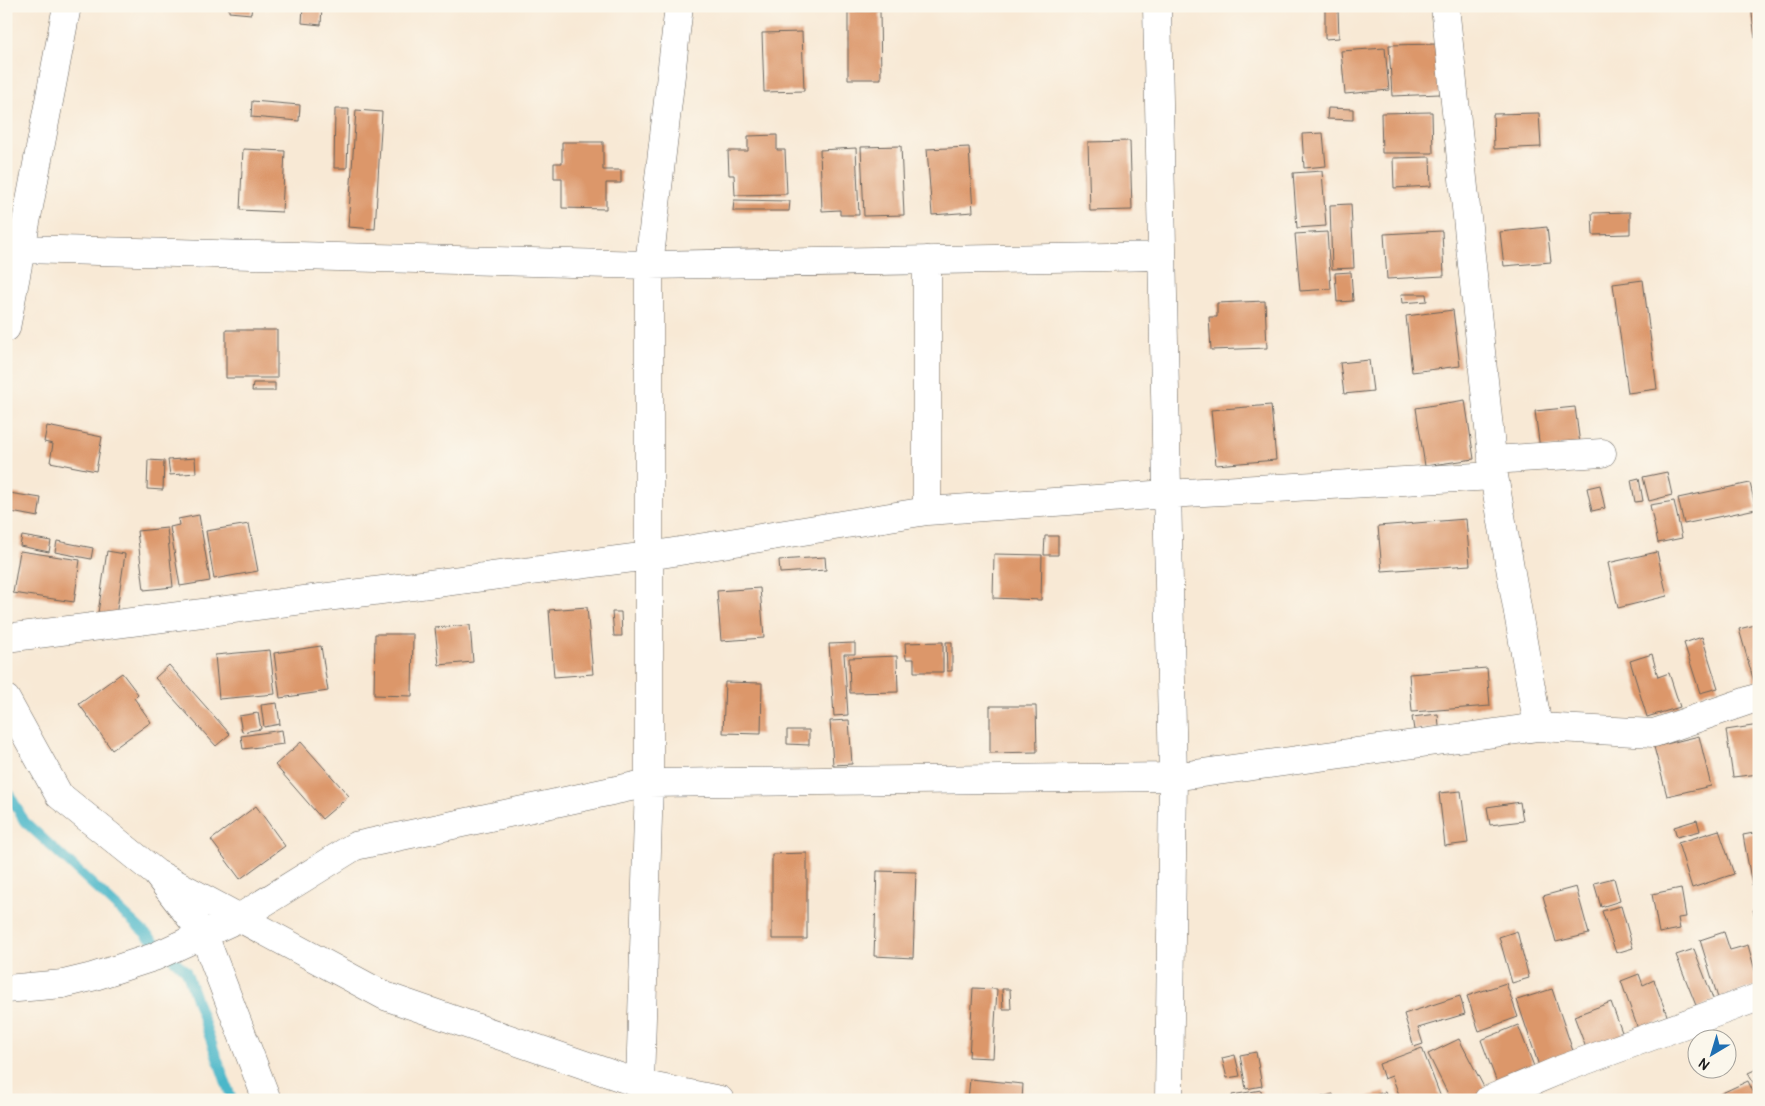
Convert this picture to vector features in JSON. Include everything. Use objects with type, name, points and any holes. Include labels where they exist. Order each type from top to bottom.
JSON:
[{"type":"street","points":[[6,328],[67,6]]},
{"type":"street","points":[[640,1084],[649,783],[650,265],[679,6]]},
{"type":"street","points":[[1157,6],[1173,777],[1169,1100]]},
{"type":"street","points":[[1445,6],[1493,468],[1538,727]]},
{"type":"street","points":[[21,250],[650,265],[1162,256]]},
{"type":"street","points":[[926,260],[927,511]]},
{"type":"street","points":[[6,638],[649,556],[927,511],[1493,468],[1602,453]]},
{"type":"street","points":[[6,989],[63,984],[92,977],[165,952],[239,918],[355,846],[649,783],[1173,777],[1538,727],[1654,733],[1759,697]]},
{"type":"street","points":[[6,699],[59,795],[156,873],[386,996],[640,1084],[720,1100]]},
{"type":"street","points":[[156,873],[204,935],[267,1100]]},
{"type":"street","points":[[1488,1100],[1562,1069],[1759,997]]},
{"type":"building","points":[[229,6],[252,6],[251,14],[229,12]]},
{"type":"building","points":[[303,6],[322,6],[321,25],[302,23]]},
{"type":"building","points":[[1751,6],[1759,6],[1759,38],[1755,38]]},
{"type":"building","points":[[1325,9],[1338,9],[1339,38],[1325,39]]},
{"type":"building","points":[[848,11],[880,11],[881,79],[848,79]]},
{"type":"building","points":[[802,32],[804,91],[764,92],[762,33]]},
{"type":"building","points":[[1438,44],[1440,94],[1392,96],[1389,45]]},
{"type":"building","points":[[1385,48],[1389,90],[1345,94],[1341,51]]},
{"type":"building","points":[[252,101],[300,105],[299,121],[251,117]]},
{"type":"building","points":[[1328,108],[1353,109],[1353,120],[1327,119]]},
{"type":"building","points":[[335,109],[349,109],[347,168],[334,168]]},
{"type":"building","points":[[356,110],[382,112],[375,229],[348,227]]},
{"type":"building","points":[[1432,112],[1433,153],[1382,153],[1381,113]]},
{"type":"building","points":[[1539,113],[1541,147],[1494,149],[1493,114]]},
{"type":"building","points":[[1323,133],[1326,166],[1304,168],[1302,134]]},
{"type":"building","points":[[777,135],[777,150],[785,150],[787,194],[735,195],[734,175],[729,175],[728,151],[748,151],[748,136]]},
{"type":"building","points":[[1130,141],[1132,210],[1090,211],[1088,142]]},
{"type":"building","points":[[562,142],[603,142],[603,170],[621,170],[621,183],[606,183],[606,209],[562,208],[562,178],[554,178],[554,163],[562,163]]},
{"type":"building","points":[[901,146],[904,215],[864,216],[861,147]]},
{"type":"building","points":[[969,147],[973,212],[932,215],[927,149]]},
{"type":"building","points":[[856,148],[859,215],[840,215],[840,210],[822,211],[820,150]]},
{"type":"building","points":[[243,149],[285,151],[282,212],[240,210]]},
{"type":"building","points":[[1430,157],[1431,186],[1394,188],[1393,158]]},
{"type":"building","points":[[1322,171],[1326,226],[1297,228],[1293,173]]},
{"type":"building","points":[[734,200],[790,201],[789,211],[733,211]]},
{"type":"building","points":[[1351,204],[1354,268],[1332,269],[1330,205]]},
{"type":"building","points":[[1630,212],[1630,234],[1593,235],[1592,213]]},
{"type":"building","points":[[1547,227],[1551,262],[1504,266],[1500,232]]},
{"type":"building","points":[[1442,231],[1444,276],[1387,279],[1384,234]]},
{"type":"building","points":[[1327,232],[1331,289],[1300,291],[1295,234]]},
{"type":"building","points":[[1351,272],[1353,301],[1337,302],[1335,273]]},
{"type":"building","points":[[1643,280],[1657,389],[1628,393],[1613,284]]},
{"type":"building","points":[[1401,294],[1426,294],[1427,301],[1402,303]]},
{"type":"building","points":[[1265,301],[1267,348],[1211,350],[1209,317],[1217,317],[1217,303]]},
{"type":"building","points":[[1453,310],[1460,366],[1412,372],[1406,316]]},
{"type":"building","points":[[226,330],[277,330],[277,378],[226,378]]},
{"type":"building","points":[[1369,360],[1373,391],[1344,394],[1340,363]]},
{"type":"building","points":[[253,383],[275,383],[275,391],[252,391]]},
{"type":"building","points":[[1465,400],[1474,459],[1425,466],[1416,408]]},
{"type":"building","points":[[1271,405],[1276,460],[1216,465],[1211,410]]},
{"type":"building","points":[[1575,407],[1580,444],[1540,449],[1535,411]]},
{"type":"building","points":[[47,426],[102,437],[96,471],[50,462],[53,444],[44,442]]},
{"type":"building","points":[[195,458],[196,473],[170,475],[168,460]]},
{"type":"building","points":[[148,460],[164,461],[163,490],[147,489]]},
{"type":"building","points":[[1667,472],[1672,495],[1649,501],[1643,477]]},
{"type":"building","points":[[1639,478],[1643,501],[1635,502],[1631,480]]},
{"type":"building","points":[[1750,483],[1756,509],[1684,524],[1678,498]]},
{"type":"building","points":[[1600,485],[1605,508],[1592,511],[1587,488]]},
{"type":"building","points":[[9,493],[41,498],[38,517],[6,511]]},
{"type":"building","points":[[1674,501],[1682,538],[1658,543],[1650,505]]},
{"type":"building","points":[[199,515],[210,581],[180,586],[170,527],[179,525],[178,519]]},
{"type":"building","points":[[1466,519],[1470,565],[1382,571],[1378,526]]},
{"type":"building","points":[[249,524],[258,571],[214,579],[206,531]]},
{"type":"building","points":[[167,528],[173,587],[144,590],[137,531]]},
{"type":"building","points":[[22,536],[51,541],[49,552],[20,546]]},
{"type":"building","points":[[1045,536],[1058,536],[1058,555],[1044,555]]},
{"type":"building","points":[[57,541],[93,548],[91,559],[55,552]]},
{"type":"building","points":[[20,551],[80,560],[74,602],[13,593]]},
{"type":"building","points":[[107,551],[125,554],[116,616],[98,613]]},
{"type":"building","points":[[1657,552],[1667,596],[1618,608],[1608,563]]},
{"type":"building","points":[[994,554],[1042,555],[1041,600],[993,598]]},
{"type":"building","points":[[825,557],[826,570],[780,573],[779,560]]},
{"type":"building","points":[[760,588],[764,638],[721,641],[717,591]]},
{"type":"building","points":[[587,607],[593,674],[554,677],[549,610]]},
{"type":"building","points":[[612,612],[621,612],[622,636],[614,636]]},
{"type":"building","points":[[1759,624],[1759,680],[1754,682],[1739,629]]},
{"type":"building","points":[[470,625],[473,662],[439,665],[435,628]]},
{"type":"building","points":[[375,634],[413,634],[412,696],[374,695]]},
{"type":"building","points":[[1702,637],[1718,688],[1700,693],[1684,643]]},
{"type":"building","points":[[943,642],[943,672],[914,672],[914,659],[906,659],[905,643]]},
{"type":"building","points":[[946,642],[952,642],[952,671],[947,671]]},
{"type":"building","points":[[855,643],[855,654],[844,654],[848,715],[834,716],[829,644]]},
{"type":"building","points":[[321,646],[328,691],[280,698],[274,653]]},
{"type":"building","points":[[270,650],[275,694],[219,699],[215,655]]},
{"type":"building","points":[[1652,654],[1658,677],[1669,673],[1680,707],[1647,717],[1630,661]]},
{"type":"building","points":[[897,656],[898,692],[850,693],[849,658]]},
{"type":"building","points":[[169,665],[230,734],[216,746],[155,678]]},
{"type":"building","points":[[1487,668],[1490,706],[1412,712],[1409,674]]},
{"type":"building","points":[[122,673],[138,694],[134,698],[151,722],[112,750],[79,704]]},
{"type":"building","points":[[725,682],[762,683],[761,734],[723,733]]},
{"type":"building","points":[[277,703],[280,724],[264,727],[261,705]]},
{"type":"building","points":[[990,706],[1036,706],[1037,752],[990,753]]},
{"type":"building","points":[[258,713],[261,729],[242,732],[239,716]]},
{"type":"building","points":[[1438,714],[1439,727],[1414,730],[1412,717]]},
{"type":"building","points":[[849,720],[852,764],[833,765],[830,721]]},
{"type":"building","points":[[1759,725],[1759,774],[1733,777],[1726,730]]},
{"type":"building","points":[[282,730],[284,744],[243,749],[241,736]]},
{"type":"building","points":[[787,730],[809,730],[809,745],[787,744]]},
{"type":"building","points":[[1699,736],[1711,786],[1667,796],[1654,747]]},
{"type":"building","points":[[301,742],[349,796],[322,819],[275,765]]},
{"type":"building","points":[[1461,791],[1468,843],[1445,846],[1439,793]]},
{"type":"building","points":[[1520,802],[1523,821],[1490,825],[1487,807]]},
{"type":"building","points":[[256,806],[285,846],[240,879],[211,840]]},
{"type":"building","points":[[1697,820],[1700,831],[1677,837],[1674,827]]},
{"type":"building","points":[[1719,830],[1734,874],[1692,888],[1678,843]]},
{"type":"building","points":[[1759,832],[1759,884],[1752,885],[1743,835]]},
{"type":"building","points":[[807,853],[807,939],[772,939],[772,854]]},
{"type":"building","points":[[877,871],[916,872],[913,958],[874,956]]},
{"type":"building","points":[[1614,878],[1620,901],[1601,907],[1594,883]]},
{"type":"building","points":[[1576,887],[1589,934],[1556,942],[1543,896]]},
{"type":"building","points":[[1681,888],[1686,917],[1678,918],[1680,929],[1659,933],[1652,894]]},
{"type":"building","points":[[1621,906],[1633,948],[1616,953],[1602,911]]},
{"type":"building","points":[[1759,908],[1759,926],[1758,927],[1753,910]]},
{"type":"building","points":[[1517,931],[1529,978],[1512,983],[1499,937]]},
{"type":"building","points":[[1724,932],[1730,950],[1748,945],[1759,985],[1718,998],[1700,940]]},
{"type":"building","points":[[1694,949],[1714,1001],[1697,1008],[1676,955]]},
{"type":"building","points":[[1639,974],[1643,985],[1654,980],[1668,1018],[1638,1029],[1621,981]]},
{"type":"building","points":[[1506,983],[1518,1017],[1479,1031],[1467,996]]},
{"type":"building","points":[[973,988],[997,989],[993,1058],[969,1057]]},
{"type":"building","points":[[1002,989],[1010,989],[1011,1009],[1003,1009]]},
{"type":"building","points":[[1552,989],[1574,1054],[1539,1066],[1517,1000]]},
{"type":"building","points":[[1460,996],[1465,1014],[1418,1028],[1423,1044],[1414,1047],[1404,1014]]},
{"type":"building","points":[[1611,1002],[1623,1035],[1586,1048],[1574,1016]]},
{"type":"building","points":[[1518,1025],[1537,1074],[1499,1088],[1481,1040]]},
{"type":"building","points":[[1459,1039],[1486,1091],[1469,1100],[1451,1100],[1428,1054]]},
{"type":"building","points":[[1422,1048],[1442,1100],[1401,1100],[1392,1076],[1384,1079],[1379,1064]]},
{"type":"building","points":[[1256,1052],[1262,1086],[1246,1089],[1240,1055]]},
{"type":"building","points":[[1235,1055],[1240,1076],[1227,1078],[1222,1058]]},
{"type":"building","points":[[1759,1068],[1759,1094],[1748,1073]]},
{"type":"building","points":[[970,1079],[1023,1084],[1022,1100],[968,1100]]},
{"type":"building","points":[[1748,1081],[1757,1100],[1707,1100]]},
{"type":"building","points":[[1261,1090],[1263,1100],[1233,1100],[1232,1095]]},
{"type":"building","points":[[1385,1092],[1388,1100],[1360,1100],[1360,1099]]},
{"type":"building","points":[[1333,1094],[1334,1100],[1315,1100],[1315,1099]]},
{"type":"waterway","points":[[6,788],[24,821],[186,971],[232,1100]]}]
